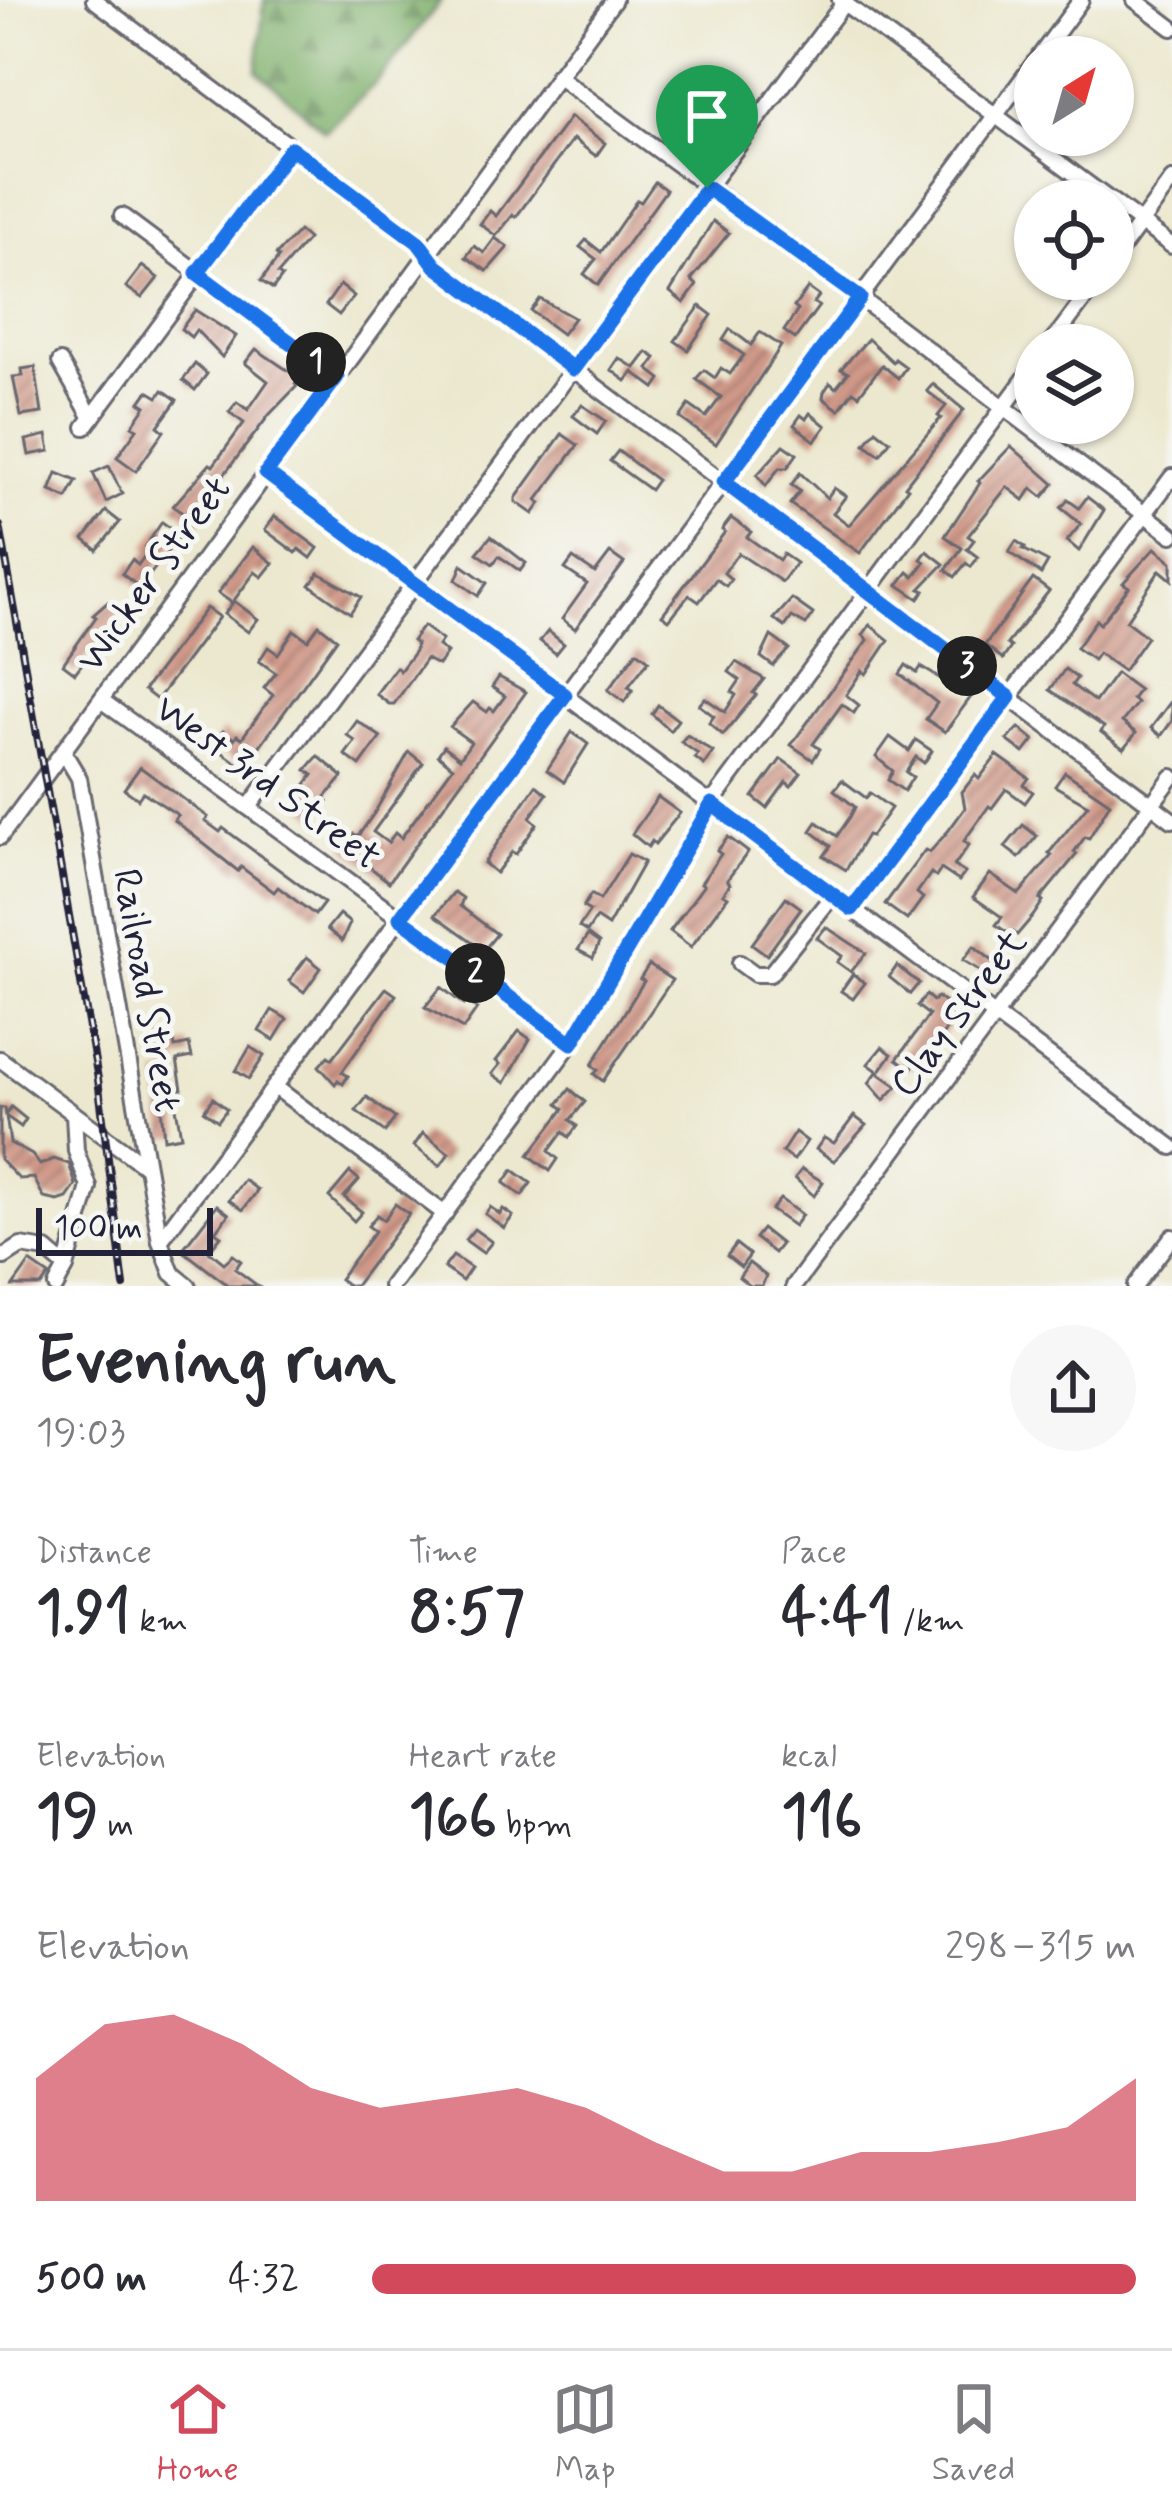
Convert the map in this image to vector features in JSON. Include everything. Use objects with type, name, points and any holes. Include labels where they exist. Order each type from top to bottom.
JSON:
[{"type":"street","points":[[94,0],[426,252],[436,266],[1172,820]]},
{"type":"street","name":"Wicker Street","points":[[0,837],[614,0]]},
{"type":"street","points":[[1055,36],[1082,0]]},
{"type":"street","points":[[1135,0],[1172,28]]},
{"type":"street","points":[[249,807],[843,1],[1082,180]]},
{"type":"street","points":[[556,76],[1005,406],[1172,535]]},
{"type":"street","points":[[188,1286],[172,1273],[160,1241],[1014,91]]},
{"type":"street","points":[[60,362],[89,422],[291,148]]},
{"type":"street","points":[[1134,231],[1172,180]]},
{"type":"street","points":[[122,216],[337,377]]},
{"type":"street","points":[[1134,218],[1172,246]]},
{"type":"street","points":[[391,1286],[572,1043],[712,804],[1014,394]]},
{"type":"street","points":[[266,473],[1172,1147]]},
{"type":"street","points":[[852,909],[1172,477]]},
{"type":"street","name":"West 3rd Street","points":[[101,700],[572,1043]]},
{"type":"street","name":"Railroad Street","points":[[64,753],[80,778],[160,1241]]},
{"type":"street","name":"Clay Street","points":[[794,1286],[1172,777]]},
{"type":"street","points":[[740,963],[754,974],[770,974],[833,895]]},
{"type":"street","points":[[0,1059],[146,1166]]},
{"type":"street","points":[[275,1087],[445,1214]]},
{"type":"street","points":[[56,1286],[89,1187],[76,1151],[74,1114]]},
{"type":"street","points":[[1136,1286],[1172,1237]]},
{"type":"street","points":[[4,1257],[21,1246],[46,1250],[66,1267]]},
{"type":"green space","points":[[264,0],[442,0],[376,83],[325,131],[257,71]]},
{"type":"building","points":[[570,117],[605,143],[596,156],[573,139],[516,217],[496,236],[480,224],[490,211],[496,216]]},
{"type":"building","points":[[655,182],[666,190],[598,285],[584,274],[596,259],[580,247],[586,240],[601,252]]},
{"type":"building","points":[[713,221],[729,233],[691,280],[697,285],[684,303],[670,292]]},
{"type":"building","points":[[299,231],[308,239],[278,274],[282,277],[273,289],[261,281],[276,255]]},
{"type":"building","points":[[495,238],[508,247],[487,271],[466,257],[474,246],[484,253]]},
{"type":"building","points":[[142,266],[158,278],[142,298],[126,287]]},
{"type":"building","points":[[340,285],[354,296],[339,315],[326,305]]},
{"type":"building","points":[[808,288],[819,296],[814,303],[819,306],[795,339],[784,331]]},
{"type":"building","points":[[540,299],[574,318],[562,334],[531,311]]},
{"type":"building","points":[[700,306],[712,315],[688,350],[675,341]]},
{"type":"building","points":[[195,310],[236,336],[222,357],[196,330],[191,337],[181,329]]},
{"type":"building","points":[[730,329],[751,345],[760,332],[781,346],[716,444],[680,418],[689,405],[706,417],[721,397],[696,379],[704,370],[715,378],[721,368],[730,374],[744,355],[723,340]]},
{"type":"building","points":[[868,339],[893,362],[906,367],[898,378],[882,365],[859,395],[853,391],[839,410],[823,398],[824,392],[830,383],[836,388],[848,373],[841,369]]},
{"type":"building","points":[[256,349],[299,378],[297,386],[269,415],[202,504],[209,510],[200,522],[193,521],[173,506],[213,466],[244,423],[229,412],[237,402],[248,410],[268,381],[245,363]]},
{"type":"building","points":[[647,352],[656,358],[648,369],[661,379],[655,388],[633,372],[626,381],[611,370],[619,358],[635,368]]},
{"type":"building","points":[[195,364],[207,374],[195,390],[183,380]]},
{"type":"building","points":[[35,367],[42,413],[21,416],[13,377]]},
{"type":"building","points":[[933,384],[964,410],[860,553],[790,504],[800,491],[791,485],[800,473],[827,498],[834,488],[846,496],[833,513],[849,525],[941,418],[946,406],[927,391]]},
{"type":"building","points":[[163,390],[177,400],[158,426],[164,431],[136,471],[117,457],[137,429],[132,426],[146,406],[140,402],[148,391],[158,397]]},
{"type":"building","points":[[582,405],[606,421],[597,434],[573,416]]},
{"type":"building","points":[[810,413],[826,426],[815,441],[794,425],[801,415],[806,419]]},
{"type":"building","points":[[876,430],[890,441],[880,455],[865,444]]},
{"type":"building","points":[[562,434],[578,445],[537,500],[541,503],[533,514],[516,498]]},
{"type":"building","points":[[47,435],[50,451],[29,455],[26,440]]},
{"type":"building","points":[[784,445],[797,454],[766,486],[757,475]]},
{"type":"building","points":[[1011,446],[1054,484],[1043,497],[1032,488],[1024,500],[1007,487],[968,536],[974,540],[967,549],[978,557],[955,577],[946,570],[962,548],[945,536],[978,481]]},
{"type":"building","points":[[618,451],[657,480],[650,490],[610,461]]},
{"type":"building","points":[[109,466],[122,494],[106,502],[93,473]]},
{"type":"building","points":[[57,473],[77,481],[67,498],[50,491]]},
{"type":"building","points":[[1087,497],[1104,510],[1079,551],[1067,541],[1081,524],[1061,508],[1068,500],[1079,508]]},
{"type":"building","points":[[106,511],[120,522],[97,550],[84,539]]},
{"type":"building","points":[[275,516],[318,548],[311,558],[265,530]]},
{"type":"building","points":[[731,518],[751,532],[747,537],[779,560],[783,554],[796,563],[782,582],[738,553],[724,573],[731,579],[726,586],[716,579],[699,602],[689,595],[669,620],[662,615]]},
{"type":"building","points":[[162,522],[180,535],[140,588],[122,574],[132,560],[138,565]]},
{"type":"building","points":[[491,536],[526,563],[520,571],[499,556],[493,564],[477,553]]},
{"type":"building","points":[[1016,541],[1048,562],[1041,574],[1009,552]]},
{"type":"building","points":[[253,547],[273,563],[262,577],[255,572],[232,603],[218,593]]},
{"type":"building","points":[[1155,548],[1172,562],[1172,580],[1160,570],[1126,621],[1147,637],[1123,671],[1098,653],[1093,660],[1076,648],[1096,620],[1100,624],[1129,587],[1123,583]]},
{"type":"building","points":[[927,551],[944,564],[920,589],[925,591],[919,599],[898,585],[908,572],[914,577]]},
{"type":"building","points":[[610,553],[624,563],[575,629],[562,619],[587,584],[565,569],[573,558],[595,573]]},
{"type":"building","points":[[462,565],[487,583],[478,596],[456,580]]},
{"type":"building","points":[[319,573],[361,597],[350,613],[310,585]]},
{"type":"building","points":[[1033,579],[1049,591],[1007,644],[1011,647],[1003,659],[985,645]]},
{"type":"building","points":[[792,599],[813,614],[806,625],[792,617],[785,627],[774,619]]},
{"type":"building","points":[[234,601],[258,619],[248,632],[224,614]]},
{"type":"building","points":[[108,602],[120,611],[75,673],[63,664],[96,617],[93,615]]},
{"type":"building","points":[[206,608],[219,617],[157,700],[144,690]]},
{"type":"building","points":[[319,625],[337,639],[244,768],[212,745],[223,731],[234,739],[242,738],[273,695],[264,688],[276,673],[259,661],[268,647],[278,654],[294,630],[308,640]]},
{"type":"building","points":[[870,625],[889,640],[846,695],[859,705],[854,713],[842,704],[813,744],[820,749],[813,760],[791,745],[868,640],[863,635]]},
{"type":"building","points":[[423,626],[442,640],[438,646],[447,653],[438,665],[426,659],[394,704],[389,704],[376,694],[415,651],[412,641]]},
{"type":"building","points":[[548,631],[564,644],[556,654],[540,641]]},
{"type":"building","points":[[771,636],[789,649],[773,666],[761,657]]},
{"type":"building","points":[[637,651],[649,660],[628,687],[633,690],[624,702],[608,690]]},
{"type":"building","points":[[736,662],[764,679],[723,735],[709,723],[714,716],[699,705],[705,698],[725,712],[740,680],[729,672]]},
{"type":"building","points":[[906,665],[917,673],[921,667],[971,697],[945,732],[926,719],[937,703],[900,674]]},
{"type":"building","points":[[1065,669],[1077,678],[1072,685],[1095,702],[1116,673],[1139,690],[1132,699],[1137,703],[1122,722],[1136,733],[1124,749],[1101,732],[1104,727],[1050,690]]},
{"type":"building","points":[[499,677],[526,692],[389,882],[344,847],[375,812],[409,752],[423,763],[373,832],[388,843],[395,833],[401,838],[453,767],[438,755],[444,746],[460,758],[471,742],[450,727],[473,702],[487,712],[494,711],[505,696],[492,687]]},
{"type":"building","points":[[1172,700],[1172,721],[1161,736],[1151,728]]},
{"type":"building","points":[[658,705],[678,720],[670,731],[652,714]]},
{"type":"building","points":[[357,721],[381,737],[360,766],[345,755],[355,741],[347,735]]},
{"type":"building","points":[[1019,728],[1034,740],[1024,753],[1007,740]]},
{"type":"building","points":[[572,732],[588,744],[564,782],[547,770]]},
{"type":"building","points":[[687,735],[713,752],[704,765],[681,742]]},
{"type":"building","points":[[890,737],[909,751],[916,740],[932,751],[924,763],[916,757],[906,772],[913,777],[904,791],[888,780],[893,771],[876,757]]},
{"type":"building","points":[[997,755],[1029,778],[1024,785],[1033,792],[1025,803],[1006,789],[989,806],[964,841],[969,845],[954,866],[965,873],[959,881],[941,869],[936,877],[931,873],[917,893],[923,898],[907,920],[885,904],[925,850],[930,852],[949,830],[965,808],[962,792]]},
{"type":"building","points":[[318,756],[343,777],[324,799],[328,802],[316,818],[295,799],[313,775],[306,770]]},
{"type":"building","points":[[781,759],[801,773],[791,786],[786,782],[767,808],[753,797]]},
{"type":"building","points":[[140,767],[208,817],[205,821],[220,832],[223,828],[324,903],[315,915],[278,887],[274,892],[241,867],[238,871],[174,820],[178,815],[143,792],[138,799],[124,789]]},
{"type":"building","points":[[1065,772],[1110,803],[1089,838],[1085,837],[1040,899],[1033,916],[1017,935],[1011,935],[996,925],[1002,917],[973,897],[990,874],[1019,894],[1052,855],[1049,853],[1088,805],[1055,786]]},
{"type":"building","points":[[842,780],[866,798],[870,793],[891,808],[846,870],[824,856],[831,846],[811,831],[817,822],[837,836],[850,817],[855,807],[834,790]]},
{"type":"building","points":[[536,785],[547,794],[530,817],[537,824],[496,873],[484,863]]},
{"type":"building","points":[[658,797],[680,813],[648,847],[632,834]]},
{"type":"building","points":[[1023,825],[1037,836],[1019,858],[1005,847]]},
{"type":"building","points":[[728,837],[748,852],[727,880],[730,884],[723,894],[728,897],[691,947],[670,931],[704,885]]},
{"type":"building","points":[[629,854],[644,862],[608,926],[596,918],[587,932],[579,927],[590,911],[583,907],[591,894],[600,900]]},
{"type":"building","points":[[454,892],[463,898],[460,906],[497,934],[484,950],[435,915]]},
{"type":"building","points":[[786,897],[801,908],[767,955],[752,944]]},
{"type":"building","points":[[339,914],[350,923],[342,941],[327,929]]},
{"type":"building","points":[[826,927],[866,953],[851,972],[837,962],[842,956],[817,938]]},
{"type":"building","points":[[588,935],[599,943],[593,958],[578,950]]},
{"type":"building","points":[[974,946],[994,962],[986,974],[963,960]]},
{"type":"building","points":[[307,957],[321,968],[304,992],[289,981]]},
{"type":"building","points":[[649,965],[672,980],[603,1081],[592,1065]]},
{"type":"building","points":[[897,966],[919,983],[910,994],[889,977]]},
{"type":"building","points":[[853,974],[865,983],[853,999],[841,991]]},
{"type":"building","points":[[441,987],[477,1009],[463,1029],[425,1007]]},
{"type":"building","points":[[386,988],[396,995],[342,1072],[348,1076],[343,1084],[338,1080],[335,1084],[319,1066],[328,1056],[332,1059]]},
{"type":"building","points":[[926,995],[956,1011],[955,1018],[919,1066],[915,1063],[911,1069],[897,1059],[929,1015],[917,1006]]},
{"type":"building","points":[[272,1010],[287,1019],[274,1040],[259,1031]]},
{"type":"building","points":[[519,1031],[530,1039],[505,1083],[492,1074]]},
{"type":"building","points":[[173,1036],[175,1047],[189,1044],[192,1057],[177,1060],[182,1089],[173,1090],[181,1136],[164,1139],[158,1075],[169,1073],[162,1038]]},
{"type":"building","points":[[250,1047],[264,1056],[249,1079],[236,1071]]},
{"type":"building","points":[[882,1047],[892,1054],[879,1072],[868,1064]]},
{"type":"building","points":[[877,1072],[897,1086],[884,1100],[869,1083]]},
{"type":"building","points":[[570,1089],[585,1102],[570,1120],[577,1126],[569,1137],[563,1132],[549,1151],[558,1159],[550,1171],[529,1155],[564,1109],[558,1104]]},
{"type":"building","points":[[367,1097],[395,1118],[385,1132],[356,1111]]},
{"type":"building","points":[[213,1098],[227,1109],[218,1121],[204,1111]]},
{"type":"building","points":[[11,1107],[26,1119],[21,1127],[6,1116],[10,1143],[40,1165],[54,1159],[69,1164],[76,1185],[67,1198],[44,1198],[34,1178],[19,1179],[0,1159],[0,1108],[6,1114]]},
{"type":"building","points":[[854,1116],[866,1125],[834,1161],[816,1149],[824,1138],[834,1143]]},
{"type":"building","points":[[795,1132],[807,1141],[794,1160],[782,1152]]},
{"type":"building","points":[[423,1133],[449,1153],[440,1166],[414,1146]]},
{"type":"building","points":[[802,1169],[823,1182],[814,1196],[795,1178]]},
{"type":"building","points":[[513,1170],[531,1183],[522,1196],[504,1183]]},
{"type":"building","points":[[350,1172],[359,1180],[344,1197],[362,1212],[354,1221],[329,1197]]},
{"type":"building","points":[[244,1180],[258,1190],[243,1210],[229,1200]]},
{"type":"building","points":[[780,1199],[802,1215],[794,1226],[771,1210]]},
{"type":"building","points":[[395,1204],[409,1214],[355,1286],[349,1286],[339,1279],[375,1231],[368,1226],[377,1215],[384,1220]]},
{"type":"building","points":[[217,1205],[229,1214],[215,1232],[221,1236],[209,1251],[224,1263],[233,1255],[241,1261],[235,1269],[258,1286],[229,1286],[182,1250]]},
{"type":"building","points":[[490,1207],[513,1216],[504,1228],[485,1214]]},
{"type":"building","points":[[474,1229],[492,1242],[483,1253],[465,1240]]},
{"type":"building","points":[[762,1229],[781,1244],[774,1253],[755,1238]]},
{"type":"building","points":[[736,1244],[750,1255],[741,1267],[727,1256]]},
{"type":"building","points":[[453,1256],[471,1268],[462,1281],[444,1268]]},
{"type":"building","points":[[30,1262],[49,1275],[41,1286],[13,1286]]},
{"type":"building","points":[[749,1263],[766,1276],[762,1286],[750,1286],[739,1277]]},
{"type":"railway","points":[[0,526],[98,1079],[124,1286]]},
{"type":"route","points":[[291,148],[418,242],[436,266],[573,369],[707,188],[860,298],[724,482],[1009,697],[852,909],[712,804],[572,1043],[400,918],[565,695],[266,473],[337,377],[197,273],[291,148]]}]
